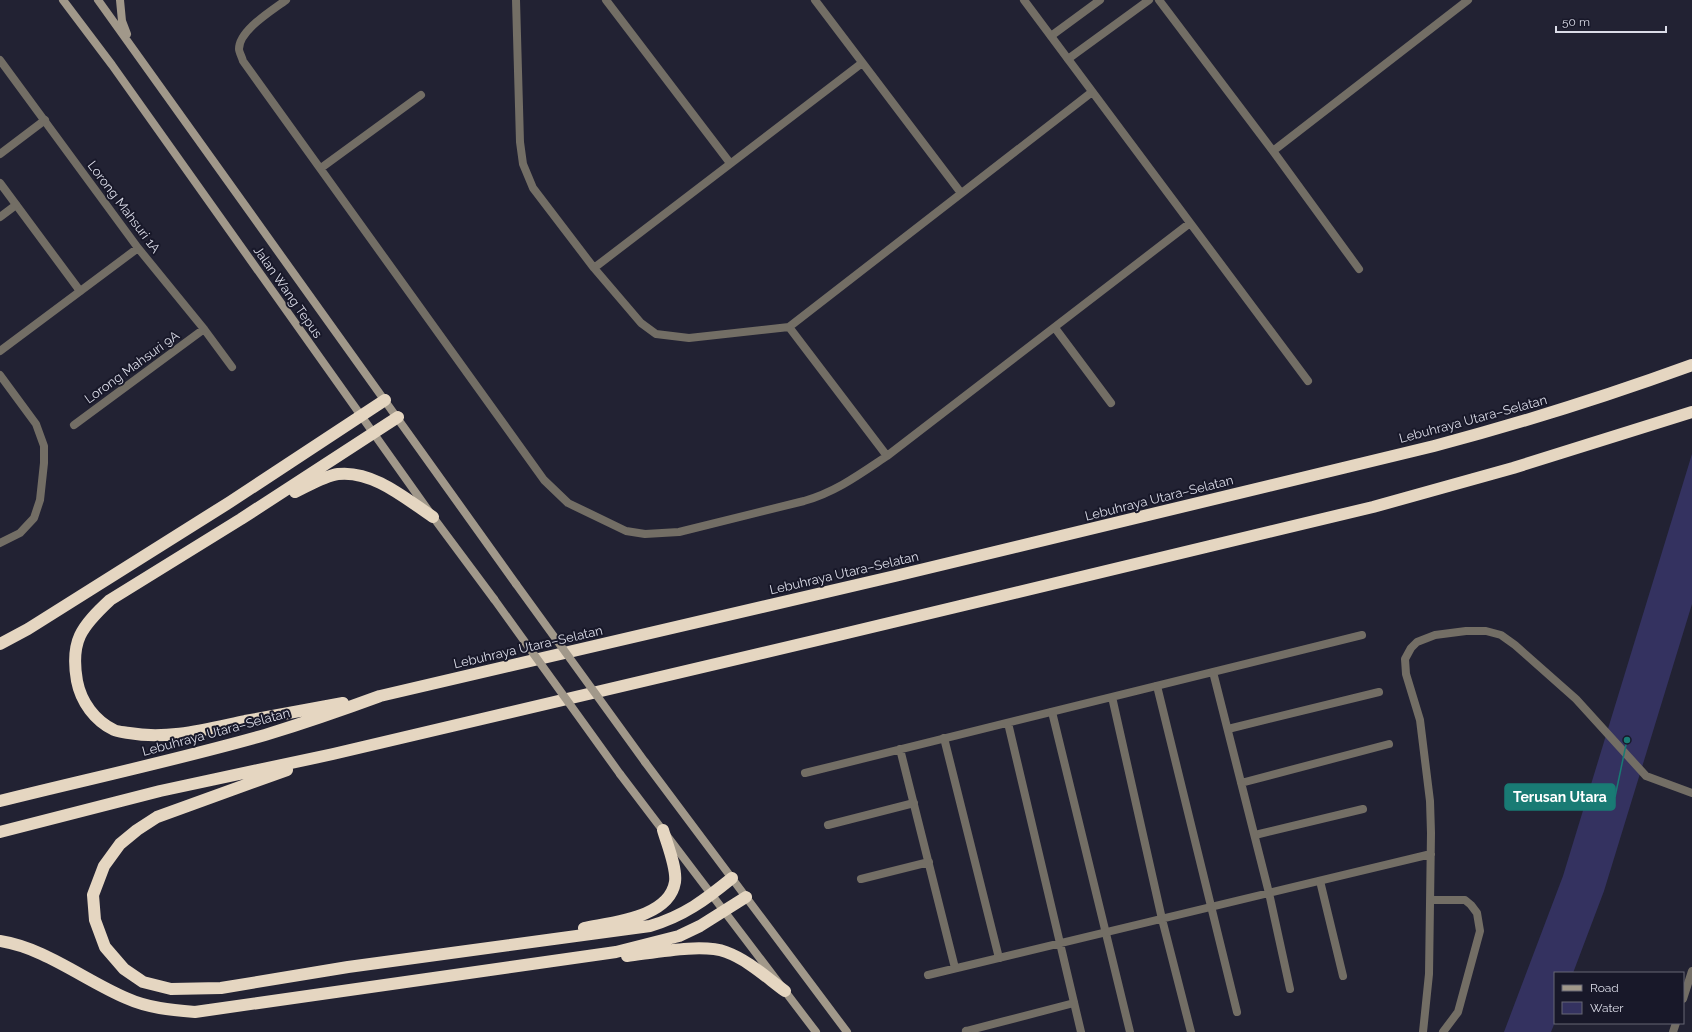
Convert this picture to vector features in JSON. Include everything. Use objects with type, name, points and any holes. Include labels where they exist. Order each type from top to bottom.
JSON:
[{"type":"highway","name":"Lebuhraya Utara–Selatan","points":[[0,800],[173,759],[264,735],[380,696],[910,572],[1434,446],[1495,430],[1657,378],[1692,365]]},
{"type":"highway","points":[[0,644],[28,629],[183,532],[385,400]]},
{"type":"highway","points":[[0,832],[160,791],[333,754],[858,631],[1373,507],[1505,470],[1692,412]]},
{"type":"highway","points":[[380,696],[173,735],[143,736],[115,730],[96,718],[86,704],[78,688],[74,663],[76,644],[84,629],[95,614],[110,600],[241,519],[398,417]]},
{"type":"highway","points":[[241,519],[313,483],[338,474],[361,476],[384,485],[433,517]]},
{"type":"highway","points":[[333,754],[157,817],[137,830],[120,844],[104,866],[93,895],[95,920],[105,947],[124,969],[143,982],[171,990],[222,988],[348,967],[650,926],[671,920],[690,911],[732,878]]},
{"type":"highway","points":[[490,947],[639,916],[654,910],[670,895],[675,881],[674,870],[663,830]]},
{"type":"highway","points":[[0,941],[12,943],[45,956],[126,998],[156,1008],[194,1012],[616,952],[679,936],[725,912],[746,897]]},
{"type":"highway","points":[[492,969],[701,948],[724,951],[746,961],[785,991]]},
{"type":"main road","name":"Jalan Wang Tepus","points":[[63,0],[433,517],[620,774],[816,1032]]},
{"type":"main road","name":"Jalan Wang Tepus","points":[[98,0],[134,48],[516,584],[645,762],[847,1032]]},
{"type":"main road","points":[[120,0],[122,21],[134,48]]},
{"type":"street","points":[[286,0],[257,22],[242,36],[239,49],[243,61],[544,480],[568,503],[626,531],[645,534],[679,532],[824,495],[841,487],[887,456],[1190,223]]},
{"type":"street","points":[[516,0],[520,142],[523,164],[533,188],[594,268],[641,323],[656,334],[688,338],[789,327],[961,192],[1092,92]]},
{"type":"street","points":[[606,0],[730,163]]},
{"type":"street","points":[[815,0],[961,192]]},
{"type":"street","points":[[1024,0],[1308,381]]},
{"type":"street","points":[[1051,36],[1100,0]]},
{"type":"street","points":[[1068,60],[1149,0]]},
{"type":"street","points":[[1159,0],[1273,151],[1358,269]]},
{"type":"street","points":[[1273,151],[1467,0]]},
{"type":"street","name":"Lorong Mahsuri 1A","points":[[0,60],[138,248],[204,329],[232,367]]},
{"type":"street","points":[[594,268],[862,63]]},
{"type":"street","points":[[321,168],[421,95]]},
{"type":"street","points":[[0,154],[45,120]]},
{"type":"street","points":[[0,183],[80,291]]},
{"type":"street","points":[[0,217],[16,205]]},
{"type":"street","points":[[0,351],[138,248]]},
{"type":"street","points":[[789,327],[887,456]]},
{"type":"street","points":[[1055,328],[1111,403]]},
{"type":"street","name":"Lorong Mahsuri 9A","points":[[74,425],[204,329]]},
{"type":"street","points":[[0,375],[36,424],[44,446],[44,463],[40,500],[34,518],[20,533],[0,543]]},
{"type":"street","points":[[1423,1032],[1429,974],[1431,900],[1430,801],[1420,720],[1405,659],[1411,648],[1417,642],[1435,635],[1466,631],[1486,631],[1500,634],[1515,645],[1591,714],[1646,776],[1692,793]]},
{"type":"street","points":[[806,773],[1362,635]]},
{"type":"street","points":[[1213,672],[1269,893],[1290,989]]},
{"type":"street","points":[[1157,686],[1237,1012]]},
{"type":"street","points":[[1228,729],[1379,692]]},
{"type":"street","points":[[1112,697],[1162,919],[1191,1032]]},
{"type":"street","points":[[1052,712],[1130,1032]]},
{"type":"street","points":[[1008,723],[1081,1032]]},
{"type":"street","points":[[944,738],[999,958]]},
{"type":"street","points":[[1241,783],[1389,744]]},
{"type":"street","points":[[900,749],[955,968]]},
{"type":"street","points":[[828,825],[914,802]]},
{"type":"street","points":[[1254,835],[1363,809]]},
{"type":"street","points":[[928,975],[1431,854]]},
{"type":"street","points":[[861,879],[929,862]]},
{"type":"street","points":[[1320,881],[1343,976]]},
{"type":"street","points":[[1431,900],[1465,900],[1477,913],[1480,931],[1458,1012],[1443,1032]]},
{"type":"street","points":[[1684,996],[1692,970]]},
{"type":"street","points":[[966,1031],[1074,1003]]},
{"type":"water","points":[[1692,454],[1692,604],[1604,891],[1573,972],[1554,972],[1554,1024],[1551,1032],[1504,1032],[1563,876]]},
{"type":"place","name":"Terusan Utara","points":[[1627,740]]}]
